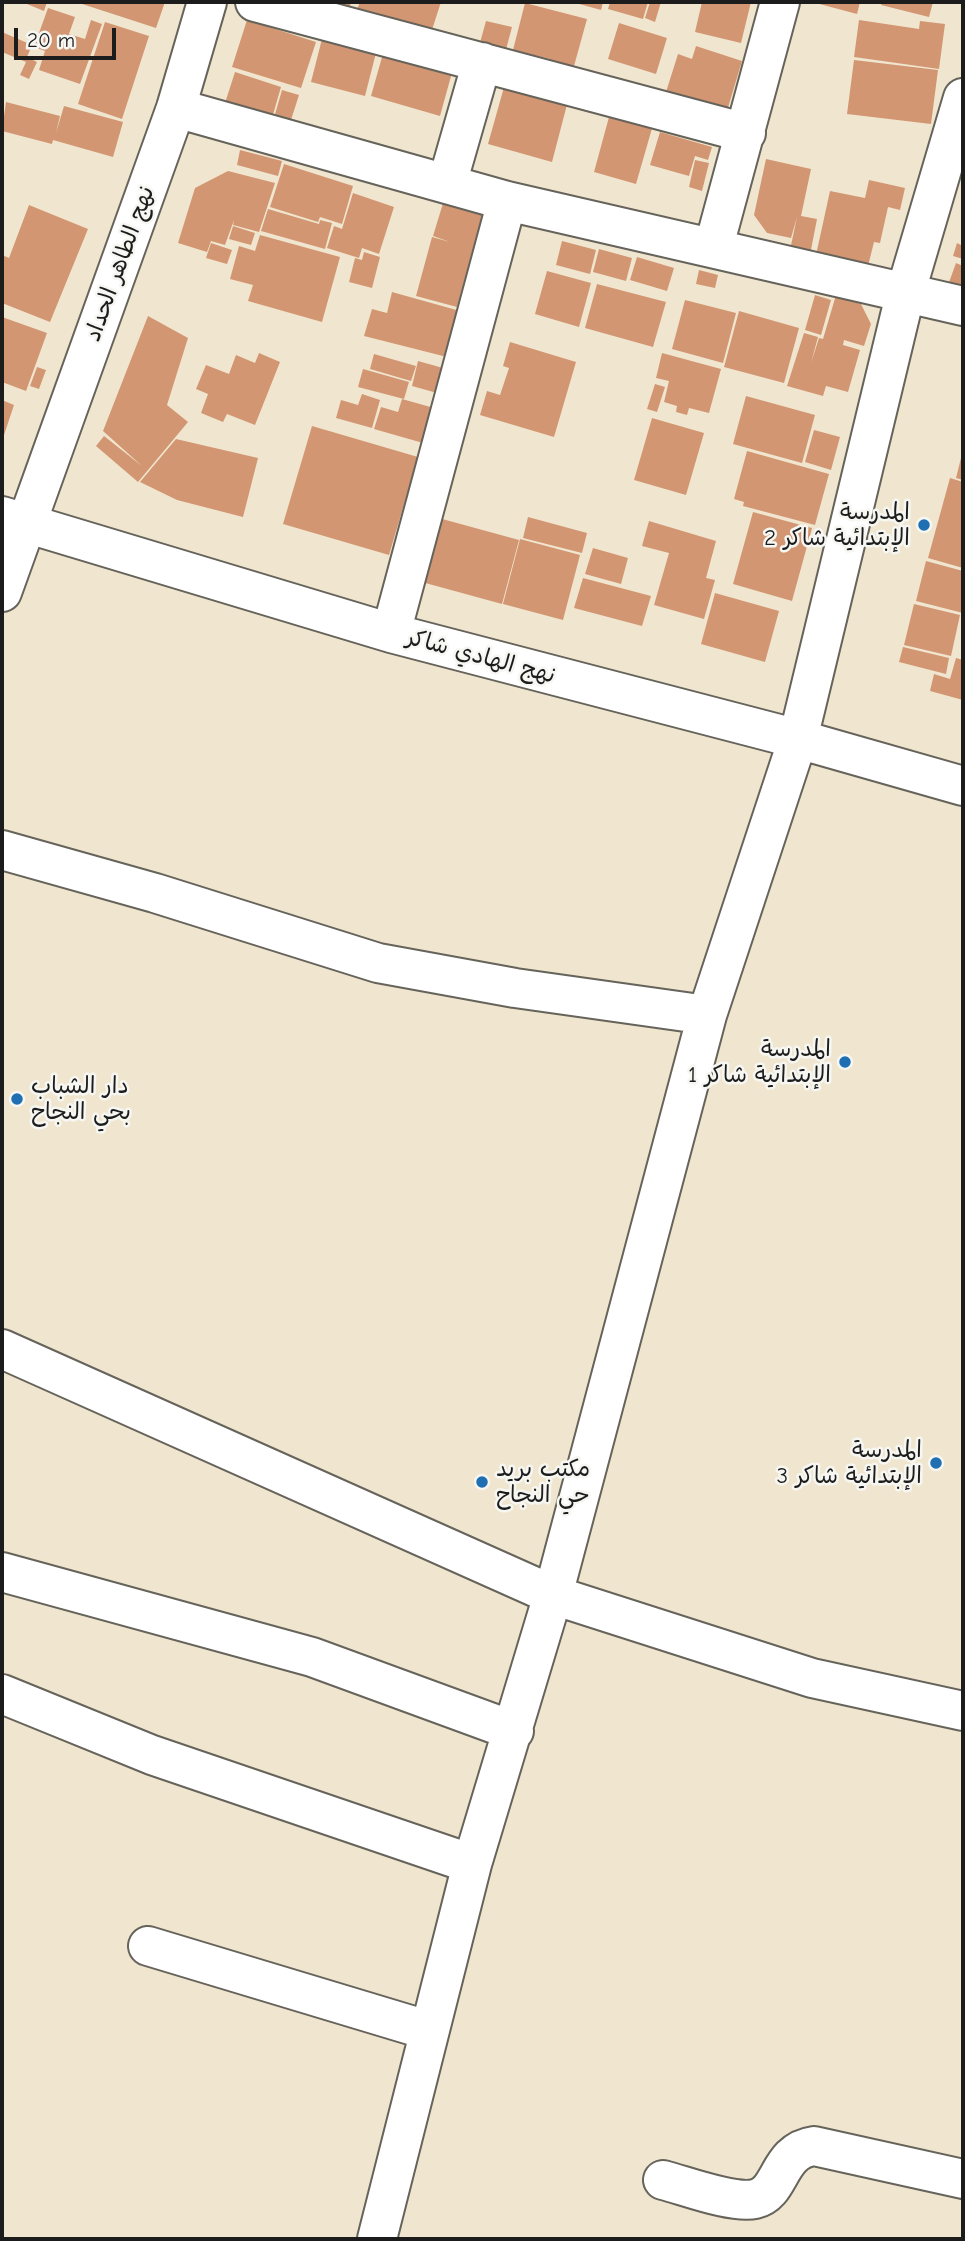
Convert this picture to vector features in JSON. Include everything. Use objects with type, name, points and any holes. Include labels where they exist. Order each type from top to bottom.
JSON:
[{"type":"street","name":"نهج الطاهر الحداد","points":[[2,592],[15,520],[176,107],[207,2]]},
{"type":"street","points":[[255,2],[747,133]]},
{"type":"street","points":[[714,246],[747,133],[780,2]]},
{"type":"street","points":[[447,184],[482,62]]},
{"type":"street","points":[[377,2239],[427,2030],[471,1864],[514,1731],[553,1595],[707,1015],[798,739],[906,291],[963,98]]},
{"type":"street","points":[[176,107],[507,201],[714,246],[963,306]]},
{"type":"street","points":[[391,633],[507,201]]},
{"type":"street","name":"نهج الهادي شاكر","points":[[15,520],[391,633],[798,739],[963,786]]},
{"type":"street","points":[[2,850],[155,893],[378,963],[515,988],[707,1015]]},
{"type":"street","points":[[2,1349],[553,1595],[812,1678],[963,1711]]},
{"type":"street","points":[[2,1572],[312,1657],[514,1731]]},
{"type":"street","points":[[2,1694],[152,1755],[471,1864]]},
{"type":"street","points":[[148,1946],[427,2030]]},
{"type":"street","points":[[663,2180],[753,2200],[768,2191],[795,2152],[814,2146],[963,2179]]},
{"type":"building","points":[[22,2],[47,2],[44,11]]},
{"type":"building","points":[[76,2],[165,2],[156,28]]},
{"type":"building","points":[[325,2],[351,2],[348,13]]},
{"type":"building","points":[[360,2],[441,2],[430,36],[356,12]]},
{"type":"building","points":[[572,2],[603,2],[601,10]]},
{"type":"building","points":[[610,2],[648,2],[643,19],[608,9]]},
{"type":"building","points":[[650,2],[661,2],[655,22],[645,18]]},
{"type":"building","points":[[702,2],[751,2],[741,43],[695,32]]},
{"type":"building","points":[[812,2],[860,2],[857,14]]},
{"type":"building","points":[[882,2],[933,2],[929,17],[881,5]]},
{"type":"building","points":[[525,3],[587,19],[571,77],[547,71],[550,59],[513,50]]},
{"type":"building","points":[[48,8],[75,17],[69,34],[85,39],[91,20],[102,24],[80,84],[39,70],[45,51],[34,47]]},
{"type":"building","points":[[247,20],[316,42],[301,88],[232,67]]},
{"type":"building","points":[[859,20],[919,29],[920,21],[945,24],[939,69],[854,57]]},
{"type":"building","points":[[486,21],[512,27],[504,57],[478,50]]},
{"type":"building","points":[[105,22],[149,36],[122,119],[78,104]]},
{"type":"building","points":[[619,23],[667,38],[656,74],[608,59]]},
{"type":"building","points":[[2,32],[32,45],[27,57],[37,62],[29,79],[20,75],[26,62],[2,52]]},
{"type":"building","points":[[323,35],[377,49],[365,96],[311,82]]},
{"type":"building","points":[[696,46],[742,61],[727,111],[666,92],[678,54],[692,59]]},
{"type":"building","points":[[384,50],[453,69],[440,116],[371,96]]},
{"type":"building","points":[[854,60],[938,70],[931,124],[847,114]]},
{"type":"building","points":[[235,72],[281,87],[272,118],[225,103]]},
{"type":"building","points":[[506,80],[569,97],[552,162],[488,144]]},
{"type":"building","points":[[282,90],[299,95],[290,123],[274,118]]},
{"type":"building","points":[[6,102],[60,116],[56,133],[64,106],[123,122],[113,157],[53,140],[52,144],[2,131]]},
{"type":"building","points":[[612,106],[655,118],[636,184],[594,172]]},
{"type":"building","points":[[660,132],[712,147],[708,160],[695,156],[689,176],[650,165]]},
{"type":"building","points":[[240,150],[282,161],[278,176],[237,165]]},
{"type":"building","points":[[766,159],[811,169],[801,216],[817,219],[810,255],[790,250],[797,217],[791,238],[767,233],[754,215]]},
{"type":"building","points":[[695,160],[709,163],[702,191],[689,187]]},
{"type":"building","points":[[284,164],[353,186],[342,224],[320,217],[318,222],[270,207]]},
{"type":"building","points":[[228,171],[275,183],[259,232],[233,225],[234,220],[225,245],[211,241],[207,252],[178,243],[195,188]]},
{"type":"building","points":[[869,180],[905,188],[900,210],[888,207],[880,243],[874,242],[868,266],[816,255],[830,191],[865,198]]},
{"type":"building","points":[[353,193],[394,207],[379,254],[362,248],[359,258],[327,248],[334,226],[342,229]]},
{"type":"building","points":[[444,200],[483,212],[457,307],[416,296],[432,237],[450,242],[433,236]]},
{"type":"building","points":[[29,205],[88,229],[50,322],[2,303],[2,255],[9,258]]},
{"type":"building","points":[[268,209],[319,224],[320,220],[332,223],[325,249],[261,231]]},
{"type":"building","points":[[233,226],[255,233],[251,245],[229,239]]},
{"type":"building","points":[[260,235],[340,257],[322,322],[248,301],[253,285],[230,279],[239,246],[255,251]]},
{"type":"building","points":[[562,241],[596,250],[590,274],[556,265]]},
{"type":"building","points":[[211,243],[232,250],[227,264],[206,258]]},
{"type":"building","points":[[957,243],[963,246],[963,259],[953,256]]},
{"type":"building","points":[[599,249],[632,258],[626,281],[593,272]]},
{"type":"building","points":[[364,252],[380,257],[372,288],[349,282],[355,258],[362,260]]},
{"type":"building","points":[[637,257],[674,268],[667,291],[630,280]]},
{"type":"building","points":[[956,263],[963,266],[963,290],[948,285]]},
{"type":"building","points":[[699,270],[718,275],[715,288],[696,284]]},
{"type":"building","points":[[547,271],[591,283],[579,327],[535,314]]},
{"type":"building","points":[[597,284],[666,302],[653,347],[585,328]]},
{"type":"building","points":[[392,292],[460,311],[447,357],[364,336],[372,309],[387,313]]},
{"type":"building","points":[[815,295],[831,300],[821,335],[805,330]]},
{"type":"building","points":[[836,295],[861,304],[871,324],[864,346],[844,340],[843,345],[860,350],[848,392],[826,386],[823,396],[787,386],[804,333],[818,337],[811,363],[819,338],[823,339]]},
{"type":"building","points":[[685,300],[736,313],[723,363],[672,349]]},
{"type":"building","points":[[739,311],[799,328],[784,383],[724,367]]},
{"type":"building","points":[[148,316],[188,338],[167,405],[188,422],[138,482],[96,446],[104,436],[142,466],[103,431]]},
{"type":"building","points":[[2,317],[47,333],[26,391],[2,382]]},
{"type":"building","points":[[510,342],[576,362],[554,437],[480,415],[487,391],[500,395],[509,368],[503,366]]},
{"type":"building","points":[[259,353],[280,362],[255,425],[227,414],[223,422],[201,413],[208,394],[196,389],[206,365],[229,374],[236,355],[255,363]]},
{"type":"building","points":[[662,353],[721,369],[709,413],[689,408],[687,415],[676,412],[677,406],[664,402],[669,381],[656,378]]},
{"type":"building","points":[[374,354],[416,366],[411,381],[370,369]]},
{"type":"building","points":[[418,361],[443,368],[437,393],[412,386]]},
{"type":"building","points":[[37,367],[46,370],[39,389],[30,386]]},
{"type":"building","points":[[363,369],[409,382],[404,399],[358,387]]},
{"type":"building","points":[[655,384],[665,387],[657,412],[647,409]]},
{"type":"building","points":[[362,394],[380,400],[372,428],[336,418],[341,400],[358,405]]},
{"type":"building","points":[[746,396],[815,415],[802,463],[733,444]]},
{"type":"building","points":[[402,399],[434,408],[423,443],[374,429],[381,407],[398,412]]},
{"type":"building","points":[[2,400],[14,405],[2,441]]},
{"type":"building","points":[[652,418],[704,433],[686,495],[634,480]]},
{"type":"building","points":[[312,426],[418,457],[389,555],[283,524]]},
{"type":"building","points":[[814,430],[840,437],[831,470],[805,462]]},
{"type":"building","points":[[176,439],[258,458],[243,517],[177,500],[140,482]]},
{"type":"building","points":[[747,451],[829,474],[815,525],[743,506],[744,502],[734,499]]},
{"type":"building","points":[[963,455],[963,480],[956,478]]},
{"type":"building","points":[[950,478],[963,482],[963,568],[928,558]]},
{"type":"building","points":[[753,512],[812,528],[792,601],[733,584]]},
{"type":"building","points":[[435,517],[519,540],[502,604],[418,581]]},
{"type":"building","points":[[528,517],[587,533],[582,553],[523,538]]},
{"type":"building","points":[[649,521],[716,541],[706,578],[715,580],[704,619],[654,605],[669,553],[642,546]]},
{"type":"building","points":[[520,539],[580,555],[563,620],[503,604]]},
{"type":"building","points":[[593,548],[628,558],[621,584],[585,574]]},
{"type":"building","points":[[926,561],[963,571],[963,613],[916,601]]},
{"type":"building","points":[[583,578],[651,596],[642,626],[574,608]]},
{"type":"building","points":[[715,593],[779,611],[765,662],[701,644]]},
{"type":"building","points":[[914,604],[960,615],[951,656],[904,645]]},
{"type":"building","points":[[903,647],[949,658],[946,674],[899,662]]},
{"type":"building","points":[[956,658],[963,660],[963,700],[930,691],[934,674],[950,679]]},
{"type":"place","name":"المدرسة الإبتدائية شاكر 2","points":[[924,525]]},
{"type":"place","name":"المدرسة الإبتدائية شاكر 1","points":[[845,1062]]},
{"type":"place","name":"دار الشباب بحي النجاح","points":[[17,1099]]},
{"type":"place","name":"المدرسة الإبتدائية شاكر 3","points":[[936,1463]]},
{"type":"place","name":"مكتب بريد حي النجاح","points":[[482,1482]]}]
